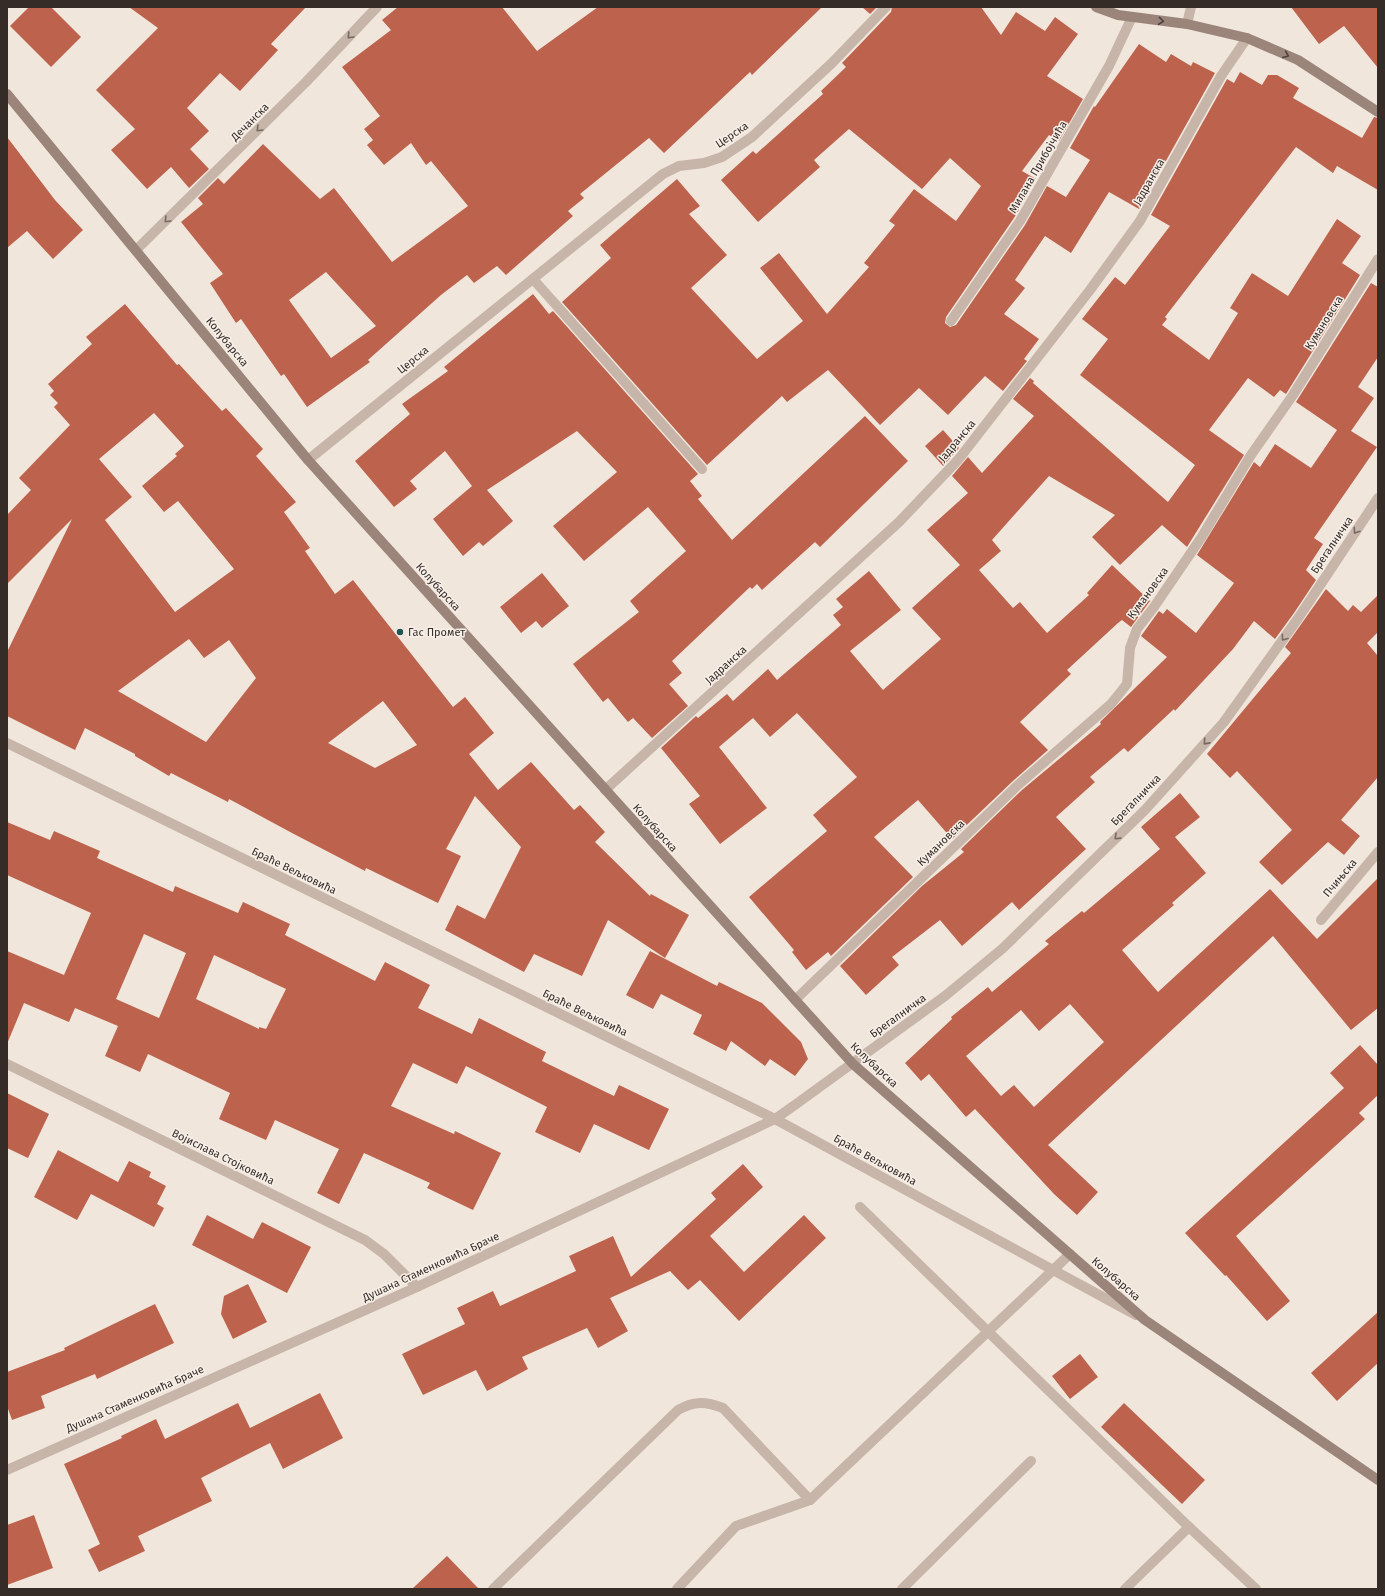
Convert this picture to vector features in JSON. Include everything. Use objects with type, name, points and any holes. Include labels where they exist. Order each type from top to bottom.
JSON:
[{"type":"main road","points":[[1096,7],[1118,15],[1187,24],[1247,38],[1298,60],[1378,112]]},
{"type":"main road","name":"Колубарска","points":[[7,94],[308,460],[853,1064],[1145,1320],[1378,1480]]},
{"type":"street","name":"Дечанска","points":[[136,250],[306,82],[376,7]]},
{"type":"street","name":"Церска","points":[[308,460],[664,174],[679,166],[704,162],[722,157],[752,137],[832,63],[886,7]]},
{"type":"street","points":[[1187,24],[1191,7]]},
{"type":"street","name":"Милана Прибојчића","points":[[950,321],[1020,221],[1109,66],[1132,17]]},
{"type":"street","name":"Јадранска","points":[[605,790],[899,522],[958,460],[1077,308],[1140,221],[1221,76],[1247,38]]},
{"type":"street","name":"Кумановска","points":[[795,1000],[1018,785],[1111,704],[1127,684],[1130,648],[1137,629],[1154,607],[1201,538],[1251,454],[1293,395],[1378,259]]},
{"type":"street","points":[[533,279],[702,469]]},
{"type":"street","name":"Брегалничка","points":[[853,1064],[945,996],[1002,949],[1145,810],[1224,722],[1299,617],[1378,498]]},
{"type":"street","name":"Браће Вељковића","points":[[7,743],[775,1119],[1145,1320]]},
{"type":"street","name":"Пчињска","points":[[1321,920],[1378,852]]},
{"type":"street","name":"Војислава Стојковића","points":[[7,1064],[365,1240],[384,1254],[416,1287]]},
{"type":"street","name":"Душана Стаменковића Браче","points":[[7,1470],[416,1287],[775,1119],[853,1064]]},
{"type":"street","points":[[860,1208],[1189,1527],[1256,1589]]},
{"type":"street","points":[[677,1589],[736,1526],[810,1500],[987,1330],[1070,1254]]},
{"type":"street","points":[[493,1589],[678,1410],[689,1404],[697,1402],[709,1403],[723,1408],[810,1500]]},
{"type":"street","points":[[902,1589],[1031,1461]]},
{"type":"street","points":[[1125,1589],[1189,1527]]},
{"type":"building","points":[[29,7],[51,7],[81,37],[51,67],[10,26]]},
{"type":"building","points":[[129,7],[306,7],[271,44],[278,50],[240,91],[220,73],[187,108],[209,131],[190,149],[209,169],[189,188],[171,167],[147,189],[111,150],[135,129],[96,90],[158,28]]},
{"type":"building","points":[[398,7],[502,7],[537,51],[598,7],[822,7],[752,75],[750,72],[664,153],[649,138],[580,194],[584,198],[568,211],[573,216],[506,275],[497,266],[474,283],[467,275],[441,295],[368,360],[370,362],[307,407],[284,374],[281,376],[241,319],[236,323],[210,283],[223,274],[181,222],[203,204],[198,198],[218,178],[224,184],[263,144],[320,199],[334,188],[392,262],[468,206],[431,161],[426,165],[411,143],[384,165],[367,145],[373,140],[364,129],[380,116],[342,67],[391,30],[382,20]],"holes":[[[326,272],[376,326],[331,358],[289,300]]]},
{"type":"building","points":[[862,7],[877,7],[870,14]]},
{"type":"building","points":[[892,7],[981,7],[1001,35],[1016,12],[1045,31],[1055,17],[1078,34],[1047,76],[1083,99],[1059,141],[1049,135],[1022,171],[1036,179],[1014,218],[946,317],[945,323],[950,327],[956,325],[1025,225],[1047,186],[1066,197],[1090,160],[1070,148],[1094,106],[1095,107],[1139,44],[1166,62],[1171,54],[1191,66],[1193,62],[1215,73],[1139,209],[1109,192],[1071,253],[1045,236],[1015,280],[1025,288],[1004,314],[1039,339],[1024,359],[1027,361],[1003,391],[985,376],[948,415],[919,388],[880,425],[828,370],[787,402],[782,396],[707,465],[562,302],[611,258],[600,245],[677,179],[700,206],[689,214],[727,255],[691,288],[757,359],[803,321],[760,268],[779,253],[827,314],[869,267],[864,263],[895,225],[889,221],[914,189],[956,221],[981,186],[950,158],[922,189],[849,129],[814,160],[820,167],[758,222],[721,180],[753,151],[756,154],[823,94],[821,91],[846,67],[842,63],[891,12]]},
{"type":"building","points":[[1291,7],[1378,7],[1378,68],[1344,26],[1319,44]]},
{"type":"building","points":[[1240,72],[1262,85],[1268,75],[1277,75],[1299,88],[1293,98],[1362,138],[1374,117],[1378,118],[1378,190],[1337,166],[1333,173],[1296,147],[1165,317],[1167,319],[1162,325],[1209,360],[1238,313],[1230,308],[1252,273],[1288,296],[1337,219],[1361,236],[1342,263],[1360,275],[1286,394],[1280,390],[1274,397],[1248,378],[1209,430],[1244,455],[1187,547],[1162,525],[1120,565],[1092,537],[1115,515],[1049,476],[992,540],[1001,551],[979,570],[1013,608],[1020,602],[1047,633],[1089,595],[1087,593],[1112,565],[1150,601],[1131,627],[1122,620],[1118,623],[1067,670],[1071,674],[1020,722],[1048,750],[952,839],[918,800],[874,837],[913,877],[831,956],[828,952],[806,970],[792,952],[794,950],[749,897],[827,831],[813,815],[857,777],[797,713],[770,737],[753,718],[719,747],[767,808],[720,844],[689,804],[700,796],[661,748],[696,716],[698,718],[727,694],[733,701],[768,669],[777,680],[841,625],[833,615],[843,607],[836,599],[869,571],[901,610],[850,651],[883,690],[941,639],[912,608],[960,565],[927,530],[968,493],[952,476],[968,457],[982,473],[1034,416],[1013,399],[1030,378],[1034,381],[1033,383],[1168,502],[1195,465],[1080,375],[1108,339],[1082,319],[1115,277],[1125,285],[1170,226],[1151,215],[1227,79],[1234,83]]},
{"type":"building","points":[[7,137],[55,200],[83,230],[53,259],[27,231],[7,248]]},
{"type":"building","points":[[1371,283],[1378,287],[1378,357],[1358,387],[1374,398],[1351,431],[1377,447],[1314,538],[1323,544],[1306,570],[1316,580],[1294,613],[1275,639],[1254,621],[1233,649],[1175,711],[1174,709],[1128,752],[1124,748],[1090,777],[1095,782],[1056,817],[1086,849],[1019,910],[1012,902],[962,946],[940,920],[892,957],[899,965],[866,995],[840,966],[922,886],[964,852],[961,849],[1022,790],[1101,724],[1100,722],[1167,657],[1141,636],[1159,611],[1163,614],[1167,609],[1196,633],[1234,583],[1197,555],[1254,462],[1260,467],[1275,444],[1311,468],[1337,430],[1296,402]]},
{"type":"building","points":[[533,294],[549,314],[553,311],[698,474],[690,481],[702,496],[698,499],[732,540],[865,416],[908,461],[820,547],[815,542],[762,590],[757,584],[752,589],[750,587],[672,661],[682,673],[669,684],[688,706],[652,738],[633,718],[628,722],[608,698],[603,702],[573,664],[639,612],[630,601],[686,551],[648,507],[584,561],[553,526],[617,472],[577,431],[487,490],[513,521],[483,546],[479,542],[463,556],[433,519],[472,486],[445,451],[410,481],[417,489],[394,507],[355,461],[410,414],[402,404],[448,371],[444,367]]},
{"type":"building","points":[[125,304],[177,365],[179,364],[222,411],[226,408],[263,449],[256,456],[296,502],[284,512],[310,548],[305,551],[335,594],[353,580],[453,707],[465,697],[494,733],[469,754],[498,790],[531,762],[574,810],[580,805],[605,832],[595,842],[650,896],[651,894],[689,915],[665,958],[608,920],[582,976],[534,954],[524,972],[445,930],[457,905],[485,919],[521,847],[475,796],[446,849],[461,856],[438,903],[366,868],[365,871],[229,799],[228,802],[171,773],[169,776],[135,756],[135,754],[85,728],[75,750],[7,716],[7,652],[72,519],[7,584],[7,515],[31,490],[19,478],[70,425],[54,407],[58,403],[50,395],[54,391],[48,384],[92,344],[86,337]],"holes":[[[154,413],[184,446],[175,454],[177,456],[142,486],[164,512],[178,501],[234,569],[175,612],[105,520],[132,497],[99,459]],[[189,639],[204,658],[229,640],[256,678],[206,742],[118,691]],[[383,701],[417,745],[375,768],[328,743]]]},
{"type":"building","points":[[943,430],[959,448],[943,466],[925,446]]},
{"type":"building","points":[[542,573],[569,606],[542,628],[536,621],[521,633],[500,607]]},
{"type":"building","points":[[1326,589],[1348,611],[1353,605],[1361,612],[1378,595],[1378,632],[1367,643],[1378,656],[1378,777],[1341,820],[1360,836],[1344,855],[1328,842],[1282,885],[1259,862],[1292,830],[1237,771],[1230,778],[1207,754],[1291,653],[1285,647]]},
{"type":"building","points":[[1180,793],[1200,817],[1175,837],[1206,873],[1172,903],[1174,905],[1122,950],[1158,992],[1270,889],[1317,939],[1378,878],[1378,1008],[1351,1030],[1273,936],[1048,1145],[1098,1192],[1077,1215],[1054,1194],[975,1109],[966,1117],[929,1074],[921,1081],[905,1063],[952,1019],[951,1017],[988,987],[992,992],[1049,944],[1045,941],[1082,911],[1084,913],[1160,849],[1141,827]],"holes":[[[1070,1004],[1104,1042],[1034,1107],[1014,1085],[1001,1096],[966,1056],[1021,1010],[1039,1031]]]},
{"type":"building","points":[[7,822],[50,840],[54,831],[100,851],[97,858],[173,892],[175,886],[238,913],[243,902],[290,924],[285,935],[375,981],[385,962],[430,985],[418,1008],[472,1034],[479,1018],[546,1052],[542,1061],[614,1096],[619,1085],[669,1109],[649,1150],[594,1124],[580,1153],[535,1132],[547,1107],[466,1066],[457,1084],[413,1063],[391,1106],[454,1134],[455,1131],[501,1153],[473,1210],[427,1188],[430,1183],[364,1153],[339,1204],[317,1193],[339,1149],[275,1120],[266,1140],[219,1119],[230,1093],[148,1054],[140,1072],[105,1056],[118,1026],[75,1008],[69,1022],[24,1003],[7,1044],[7,951],[64,975],[91,913],[7,875]],"holes":[[[144,934],[186,953],[159,1018],[116,999]],[[214,955],[286,989],[266,1029],[259,1027],[259,1029],[196,999]]]},
{"type":"building","points":[[650,951],[717,986],[719,982],[762,1003],[801,1042],[808,1059],[795,1076],[770,1059],[765,1066],[731,1041],[726,1051],[693,1034],[702,1015],[661,994],[653,1009],[626,995]]},
{"type":"building","points":[[1360,1045],[1378,1065],[1378,1095],[1359,1113],[1365,1119],[1236,1236],[1290,1301],[1267,1321],[1226,1275],[1225,1276],[1185,1233],[1344,1088],[1330,1073]]},
{"type":"building","points":[[7,1093],[49,1114],[28,1158],[7,1148]]},
{"type":"building","points":[[58,1150],[118,1182],[129,1161],[151,1172],[149,1177],[166,1186],[157,1204],[164,1208],[154,1227],[91,1194],[77,1220],[34,1197]]},
{"type":"building","points":[[743,1164],[763,1187],[710,1236],[744,1272],[804,1215],[826,1238],[739,1321],[700,1280],[688,1290],[670,1271],[610,1298],[628,1331],[598,1348],[587,1328],[522,1357],[528,1369],[487,1391],[476,1370],[423,1395],[402,1354],[465,1324],[457,1308],[493,1291],[500,1306],[576,1271],[569,1256],[613,1236],[631,1277],[716,1199],[711,1193]]},
{"type":"building","points":[[207,1215],[253,1239],[262,1222],[311,1247],[287,1293],[192,1245]]},
{"type":"building","points":[[248,1284],[267,1322],[233,1339],[221,1314],[224,1296]]},
{"type":"building","points":[[155,1304],[174,1343],[97,1379],[95,1374],[41,1396],[45,1408],[12,1420],[7,1406],[7,1372],[65,1350],[64,1348]]},
{"type":"building","points":[[1378,1312],[1378,1363],[1337,1401],[1311,1373]]},
{"type":"building","points":[[1080,1354],[1098,1377],[1070,1399],[1052,1376]]},
{"type":"building","points":[[320,1393],[343,1438],[283,1469],[270,1443],[201,1478],[212,1501],[138,1536],[145,1551],[99,1572],[88,1550],[100,1544],[64,1464],[122,1438],[121,1436],[156,1419],[165,1439],[238,1403],[250,1428]]},
{"type":"building","points":[[1124,1403],[1205,1480],[1182,1504],[1101,1427]]},
{"type":"building","points":[[34,1515],[53,1568],[7,1585],[7,1525]]},
{"type":"building","points":[[447,1556],[479,1589],[412,1589]]},
{"type":"place","name":"Гас Промет","points":[[400,632]]}]
